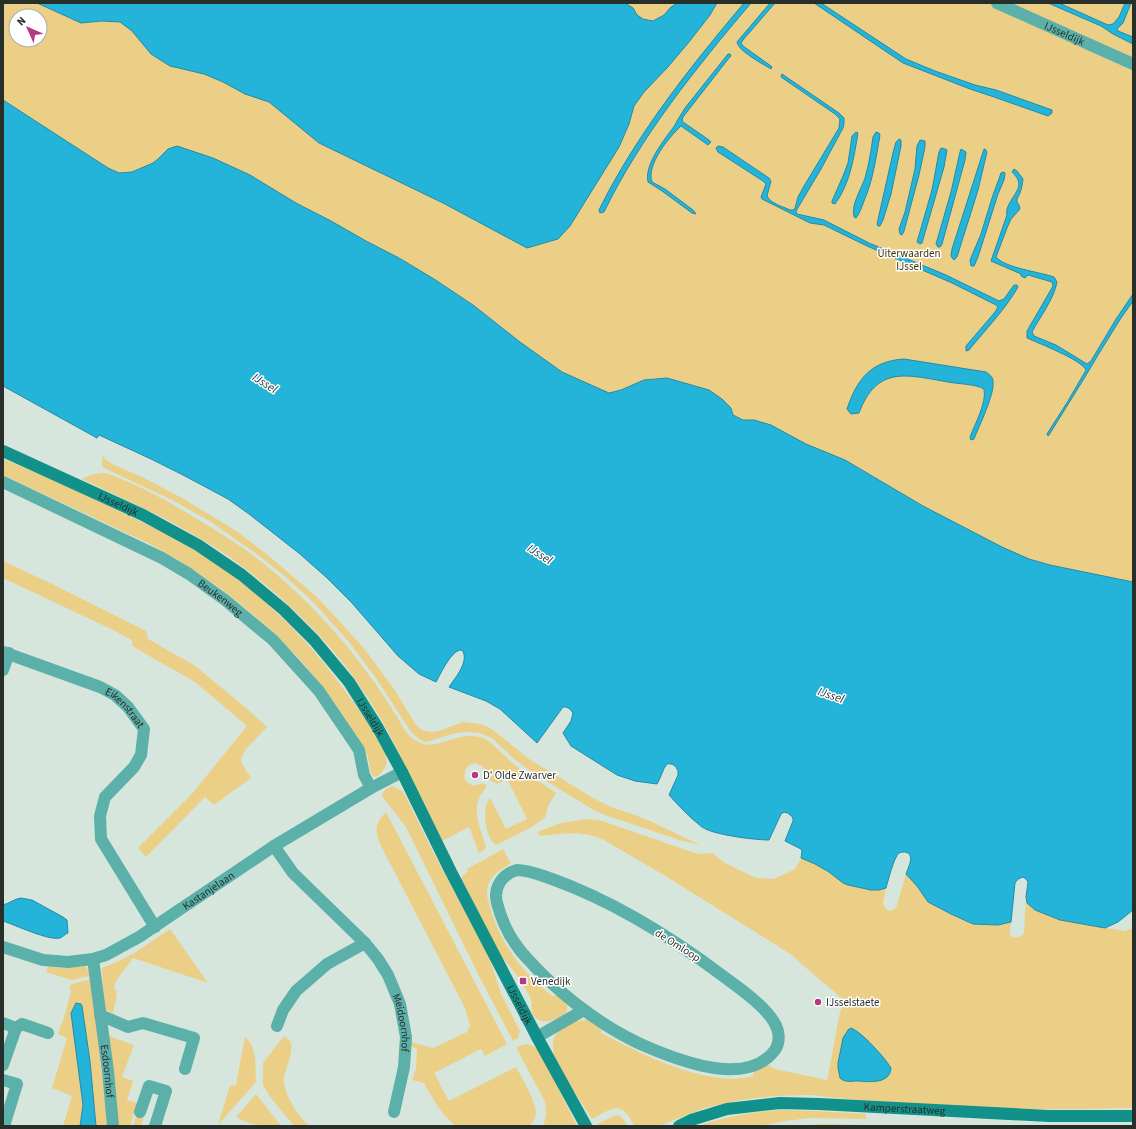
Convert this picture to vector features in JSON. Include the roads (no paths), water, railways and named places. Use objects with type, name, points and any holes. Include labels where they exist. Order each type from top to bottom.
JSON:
[{"type":"street","name":"IJsseldijk","points":[[997,3],[1133,64]]},
{"type":"street","name":"IJsseldijk","points":[[3,451],[143,515],[198,545],[242,576],[284,610],[314,640],[349,682],[378,728],[402,772],[455,879],[537,1037],[586,1126]]},
{"type":"street","name":"Beukenweg","points":[[3,482],[162,558],[189,574],[225,600],[274,640],[319,691],[359,750],[364,776],[371,788]]},
{"type":"street","points":[[3,670],[6,652]]},
{"type":"street","name":"Eikenstraat","points":[[6,652],[100,687],[115,695],[128,706],[144,729],[141,755],[134,767],[105,797],[100,816],[101,839],[155,927]]},
{"type":"street","name":"Kastanjelaan","points":[[3,947],[43,960],[68,962],[92,959],[106,955],[155,927],[274,846],[371,788],[402,772]]},
{"type":"street","name":"Meidoornhof","points":[[274,846],[293,873],[365,942],[388,975],[400,1004],[406,1037],[404,1068],[394,1112]]},
{"type":"street","name":"de Omloop","points":[[517,870],[523,870],[568,884],[585,891],[621,910],[682,946],[730,981],[766,1012],[778,1030],[777,1046],[767,1059],[754,1066],[724,1069],[710,1067],[675,1058],[644,1046],[618,1032],[584,1010],[546,979],[517,947],[508,933],[502,920],[495,894],[498,884],[506,874],[517,870]]},
{"type":"street","points":[[277,1026],[283,1010],[296,991],[327,964],[365,942]]},
{"type":"street","name":"Esdoornhof","points":[[92,959],[108,1071],[113,1126]]},
{"type":"street","points":[[537,1037],[584,1010]]},
{"type":"street","points":[[100,1015],[128,1027],[143,1023],[194,1038],[185,1069]]},
{"type":"street","points":[[3,1023],[16,1028]]},
{"type":"street","points":[[3,1064],[16,1028],[22,1024],[48,1032]]},
{"type":"street","points":[[3,1080],[17,1084],[4,1126]]},
{"type":"street","points":[[140,1112],[149,1086],[166,1091],[155,1126]]},
{"type":"street","name":"Kamperstraatweg","points":[[679,1126],[691,1120],[727,1109],[780,1103],[1049,1116],[1133,1116]]},
{"type":"water","points":[[37,3],[625,3],[633,8],[637,15],[643,19],[653,21],[664,15],[671,7],[678,3],[717,3],[710,15],[689,42],[644,92],[634,106],[629,124],[619,147],[570,226],[558,239],[527,248],[443,203],[319,143],[269,102],[245,94],[204,74],[170,66],[151,54],[132,31],[120,22],[101,21],[81,23]]},
{"type":"water","points":[[744,3],[751,3],[710,52],[671,103],[635,156],[604,212],[600,213],[599,210],[614,182],[647,128],[684,77]]},
{"type":"water","points":[[770,3],[775,3],[741,43],[771,66],[771,69],[746,53],[738,46],[737,42]]},
{"type":"water","points":[[814,3],[821,3],[906,59],[975,85],[996,90],[1052,110],[1052,113],[1048,116],[970,89],[903,63]]},
{"type":"water","points":[[1048,3],[1059,3],[1108,25],[1113,24],[1119,17],[1125,3],[1131,3],[1123,23],[1117,29],[1118,31],[1133,37],[1133,44],[1101,26]]},
{"type":"water","points":[[728,54],[731,56],[682,120],[711,142],[708,145],[681,126],[665,144],[652,168],[652,182],[665,189],[693,210],[696,214],[692,213],[648,182],[649,167],[656,152],[685,108]]},
{"type":"water","points":[[782,74],[844,118],[843,128],[796,211],[797,214],[824,220],[869,243],[946,275],[999,301],[1004,299],[1014,285],[1017,285],[1018,287],[1007,304],[969,350],[966,351],[966,346],[995,312],[998,307],[996,305],[952,283],[867,246],[824,225],[810,223],[762,199],[761,197],[766,184],[718,152],[716,148],[718,146],[723,147],[769,178],[771,181],[767,196],[769,199],[774,203],[790,210],[795,208],[798,197],[804,186],[839,128],[840,119],[781,77]]},
{"type":"water","name":"IJssel","points":[[3,100],[108,168],[119,173],[132,172],[153,163],[168,149],[177,146],[213,158],[250,175],[296,203],[399,258],[434,279],[473,305],[520,342],[562,372],[609,393],[621,390],[644,380],[667,378],[709,390],[722,399],[731,408],[733,415],[743,420],[754,420],[771,425],[806,444],[845,460],[923,506],[1002,547],[1029,559],[1050,565],[1133,582],[1133,910],[1118,922],[1105,928],[1060,920],[1035,910],[1027,903],[1026,897],[1028,882],[1023,877],[1018,879],[1015,883],[1011,922],[998,925],[973,924],[928,902],[917,886],[906,874],[911,858],[905,852],[897,855],[891,869],[886,888],[871,890],[843,883],[829,872],[801,858],[801,849],[785,841],[793,821],[793,818],[786,812],[781,814],[769,840],[735,836],[708,830],[693,820],[669,795],[678,775],[678,771],[674,765],[667,764],[657,784],[635,781],[617,775],[571,746],[563,733],[571,721],[573,713],[566,707],[563,707],[537,743],[500,709],[486,701],[449,687],[463,664],[464,654],[462,650],[454,653],[436,682],[419,674],[398,656],[352,603],[326,577],[300,554],[228,499],[151,459],[99,435],[97,438],[3,386]]},
{"type":"water","points":[[856,132],[858,133],[851,170],[844,188],[835,204],[832,203],[832,201],[848,163],[852,136]]},
{"type":"water","points":[[876,132],[880,135],[874,169],[870,185],[860,212],[856,218],[854,217],[853,212],[854,207],[865,178],[873,137]]},
{"type":"water","points":[[899,139],[901,140],[901,146],[891,194],[883,220],[880,226],[878,226],[877,224],[893,153],[896,142]]},
{"type":"water","points":[[920,140],[925,141],[925,147],[919,175],[902,235],[900,234],[899,229],[905,212],[915,169],[917,146]]},
{"type":"water","points":[[941,148],[947,150],[944,167],[922,243],[920,244],[917,242],[932,190]]},
{"type":"water","points":[[961,149],[966,152],[965,160],[942,244],[938,247],[936,244],[951,192]]},
{"type":"water","points":[[984,149],[987,152],[978,190],[957,257],[954,260],[951,256],[952,249]]},
{"type":"water","points":[[1014,169],[1023,179],[1017,199],[1020,209],[1011,219],[996,257],[1001,261],[1015,267],[1054,277],[1057,282],[1050,301],[1032,332],[1034,336],[1056,345],[1087,364],[1091,361],[1133,294],[1133,301],[1048,436],[1047,434],[1086,370],[1077,361],[1027,338],[1027,331],[1053,286],[1052,282],[1028,275],[1025,278],[1021,276],[1021,274],[991,261],[1007,215],[1008,206],[1016,193],[1019,184],[1012,172]]},
{"type":"water","points":[[1004,172],[1004,180],[998,194],[978,257],[974,266],[971,266],[970,260],[981,234],[1001,173]]},
{"type":"water","points":[[904,359],[986,372],[991,376],[993,381],[992,394],[974,439],[971,440],[970,437],[984,400],[984,389],[972,385],[919,377],[895,377],[884,380],[875,387],[866,398],[859,413],[851,414],[847,409],[851,398],[855,389],[867,374],[883,363],[892,360]]},
{"type":"water","points":[[21,898],[32,900],[63,917],[67,920],[68,933],[60,938],[48,937],[3,921],[3,905]]},
{"type":"water","points":[[76,1003],[81,1004],[82,1006],[90,1061],[96,1126],[80,1126],[83,1105],[71,1013]]},
{"type":"water","points":[[851,1028],[856,1030],[879,1052],[891,1068],[887,1077],[873,1082],[846,1081],[840,1078],[838,1063],[843,1038]]},
{"type":"place","name":"D' Olde Zwarver","points":[[475,775]]},
{"type":"place","name":"Venedijk","points":[[523,981]]},
{"type":"place","name":"IJsselstaete","points":[[818,1002]]},
{"type":"park label","name":"Uiterwaarden IJssel","points":[[909,259]]}]
